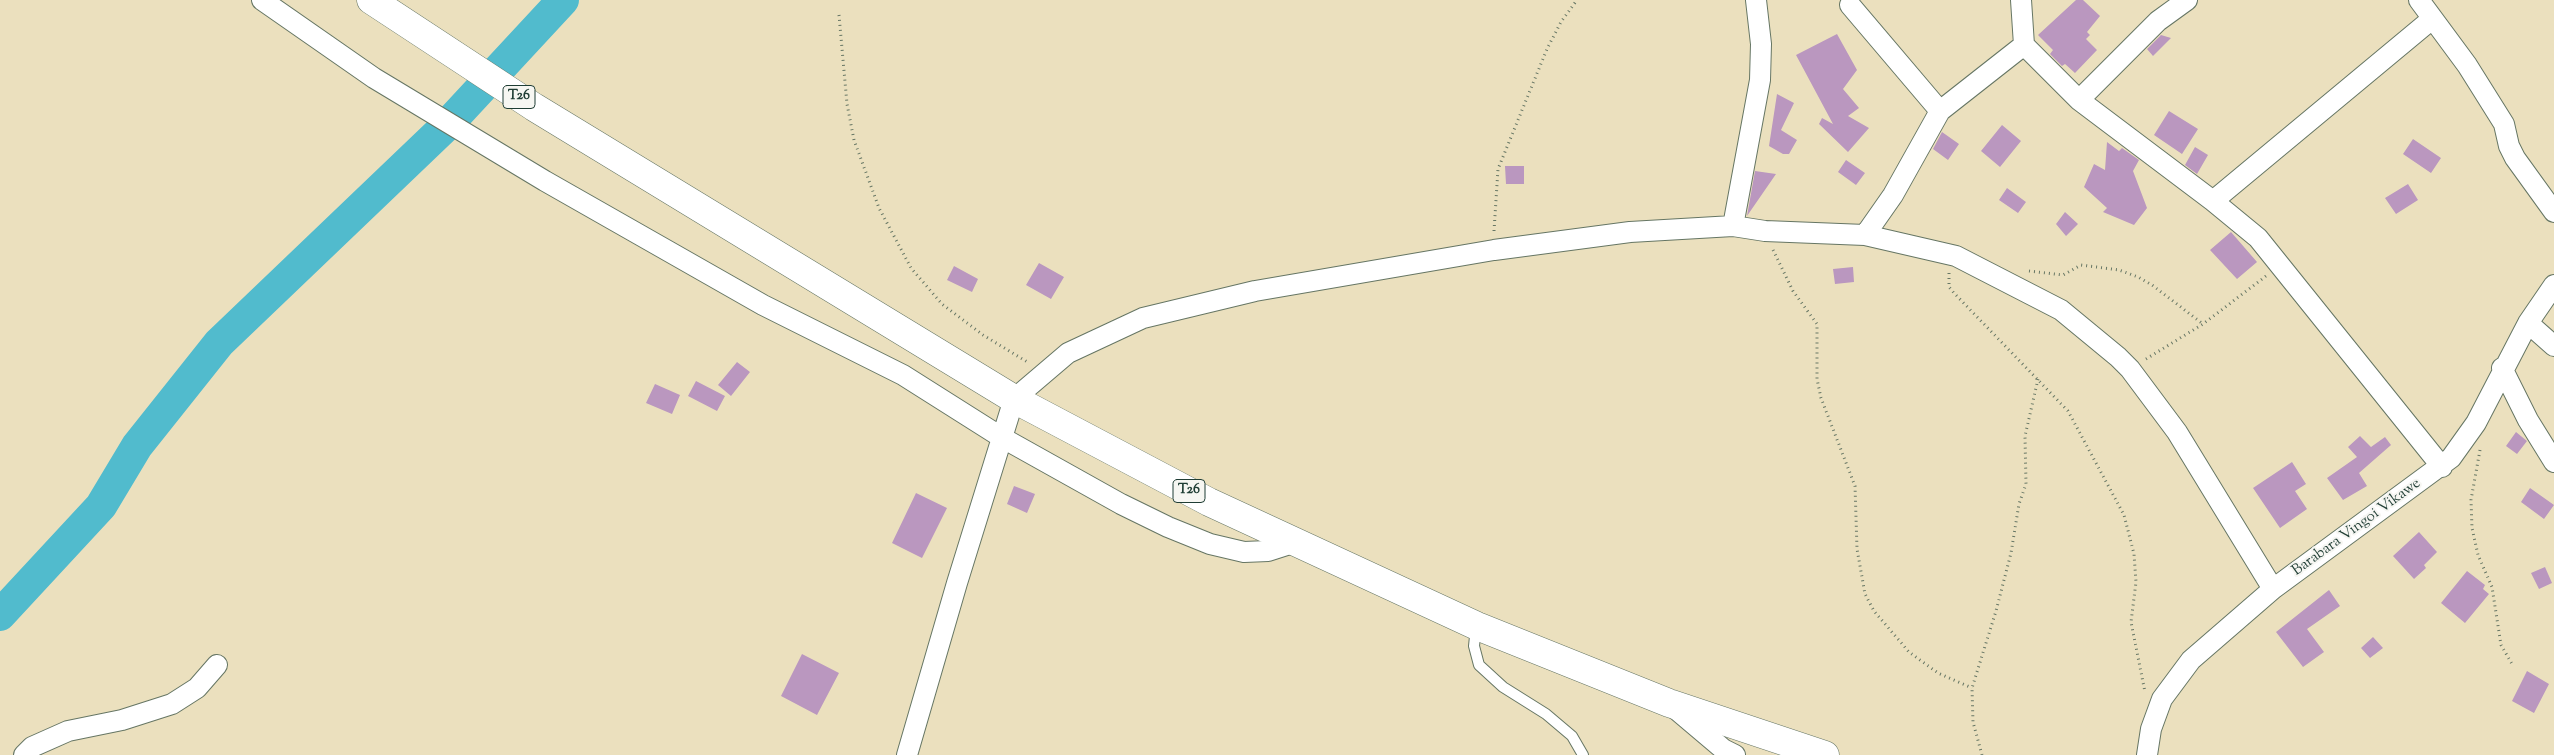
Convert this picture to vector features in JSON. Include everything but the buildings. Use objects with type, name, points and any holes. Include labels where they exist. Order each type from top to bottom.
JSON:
[{"type":"highway","name":"T26","points":[[371,0],[534,107],[1014,399],[1210,502],[1476,626],[1669,704],[1825,755]]},
{"type":"street","points":[[262,0],[374,78],[513,162],[763,305],[903,375],[1001,437],[1121,504],[1168,528],[1210,544],[1244,552],[1268,550],[1296,542]]},
{"type":"street","points":[[1733,226],[1760,80],[1761,44],[1756,0]]},
{"type":"street","points":[[2020,0],[2024,45],[2079,100],[2213,201],[2258,238],[2442,467]]},
{"type":"street","points":[[2079,100],[2158,21],[2187,0]]},
{"type":"street","points":[[2419,0],[2467,65],[2504,124],[2509,146],[2515,158],[2554,212]]},
{"type":"street","points":[[1850,5],[1940,111]]},
{"type":"street","points":[[2213,201],[2432,19]]},
{"type":"street","points":[[1865,235],[1893,195],[1940,111],[2024,45]]},
{"type":"street","points":[[907,755],[1001,437],[1014,399],[1068,352],[1143,318],[1255,291],[1494,250],[1630,232],[1733,226],[1765,231],[1865,235],[1956,256],[2061,310],[2130,369],[2177,432],[2272,589]]},
{"type":"street","name":"Barabara Vingoi Vikawe","points":[[2147,755],[2151,729],[2162,699],[2185,668],[2222,631],[2272,589],[2442,467],[2451,458],[2476,423],[2502,368],[2528,323],[2554,284]]},
{"type":"street","points":[[2528,323],[2554,346]]},
{"type":"street","points":[[2502,368],[2528,420],[2554,462]]},
{"type":"street","points":[[24,755],[32,748],[68,731],[122,720],[172,704],[197,688],[217,665]]},
{"type":"street","points":[[1669,704],[1723,749],[1736,755]]},
{"type":"lane","points":[[1476,626],[1474,646],[1479,665],[1504,687],[1546,714],[1572,736],[1583,755]]},
{"type":"path","points":[[1494,250],[1498,169],[1547,49],[1561,22],[1577,0]]},
{"type":"path","points":[[838,15],[847,104],[854,140],[879,208],[912,268],[942,304],[983,334],[1044,373]]},
{"type":"path","points":[[1765,231],[1785,278],[1816,324],[1817,379],[1821,398],[1855,486],[1858,549],[1865,594],[1874,611],[1909,652],[1938,673],[1972,688]]},
{"type":"path","points":[[1956,256],[1948,277],[1949,287],[2068,410],[2124,515],[2134,554],[2136,582],[2131,622],[2145,693]]},
{"type":"path","points":[[2000,278],[2026,271],[2063,275],[2081,265],[2119,270],[2152,285],[2203,324]]},
{"type":"path","points":[[2130,369],[2203,324],[2281,265]]},
{"type":"path","points":[[1982,755],[1973,722],[1972,688],[1996,611],[2011,553],[2019,504],[2026,484],[2025,436],[2038,379]]},
{"type":"path","points":[[2476,423],[2480,449],[2471,500],[2472,528],[2478,555],[2492,587],[2501,644],[2512,664]]},
{"type":"waterway","points":[[0,615],[101,506],[137,446],[219,343],[448,124],[563,0]]}]
